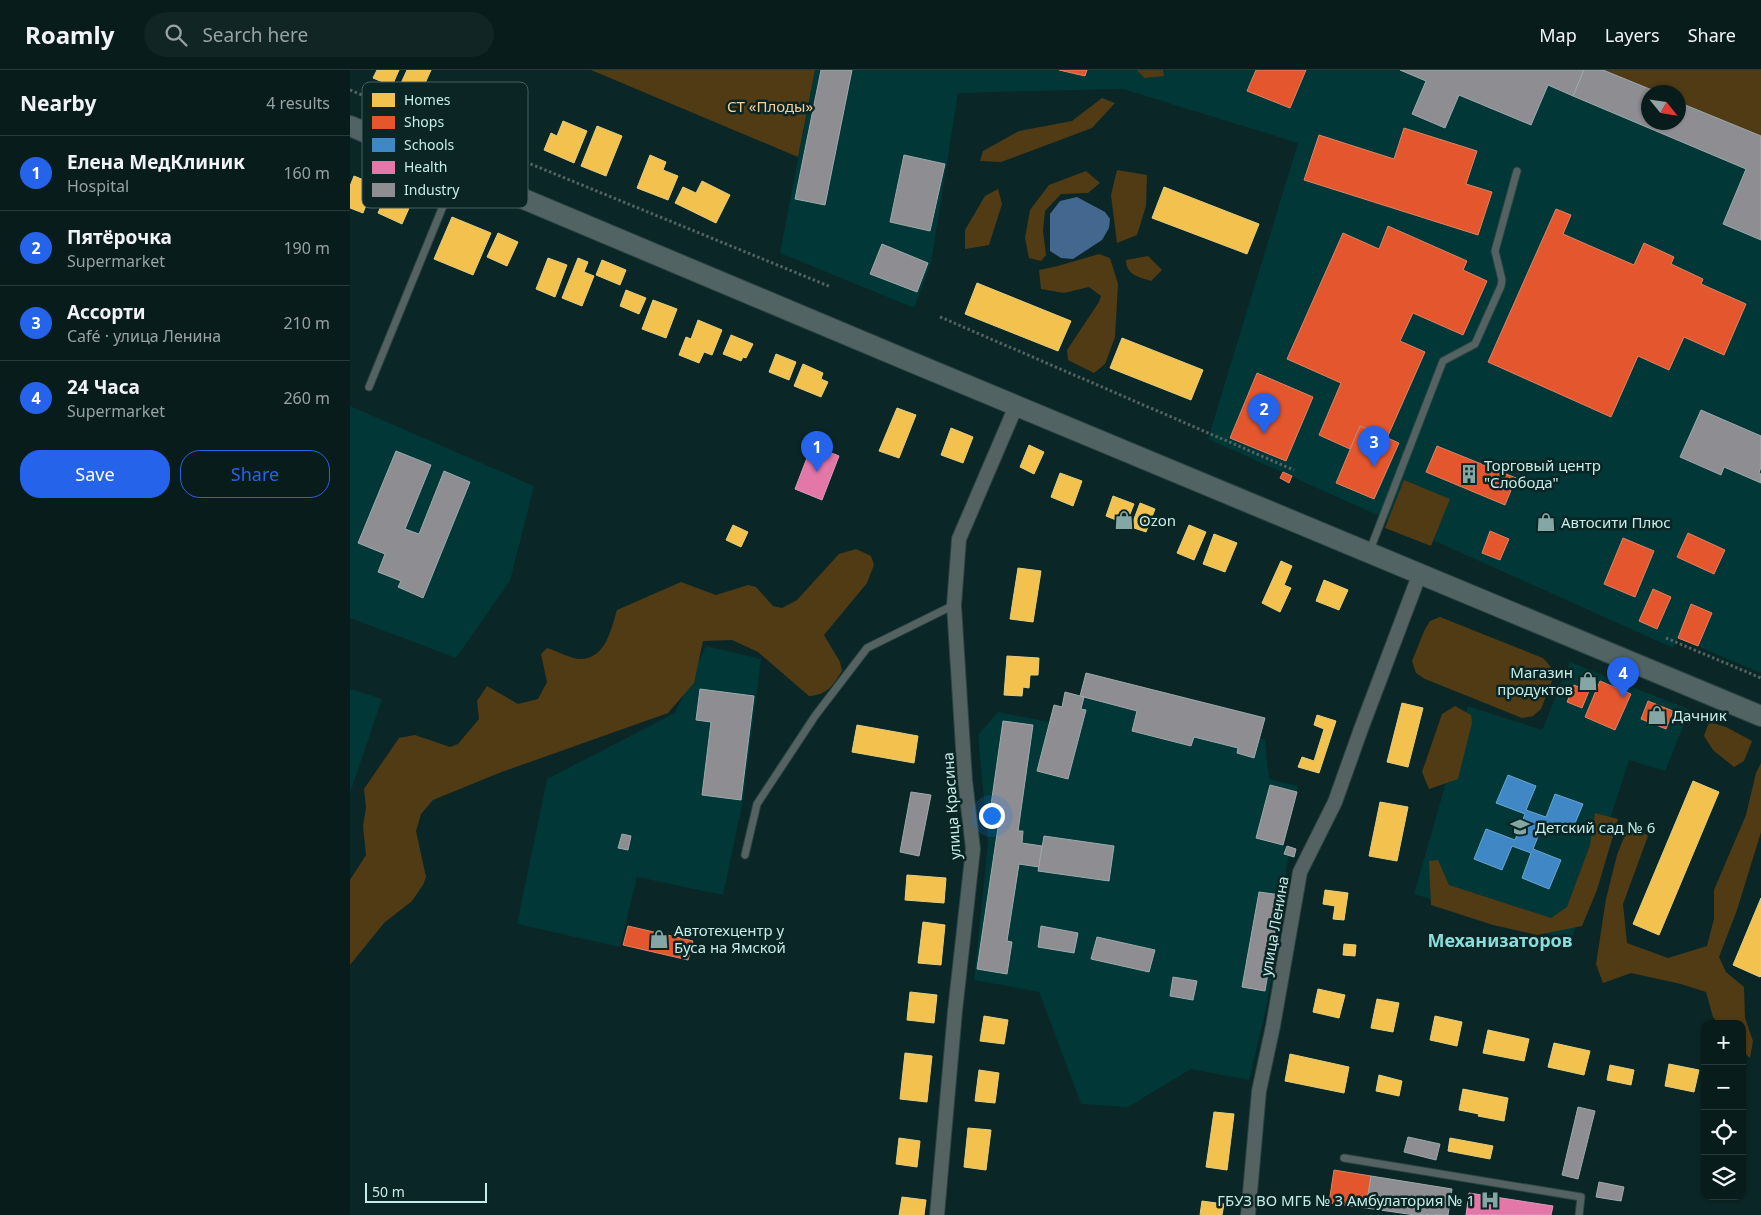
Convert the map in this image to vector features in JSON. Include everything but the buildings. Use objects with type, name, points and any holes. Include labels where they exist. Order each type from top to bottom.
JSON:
[{"type":"main road","points":[[350,126],[362,131]]},
{"type":"main road","points":[[528,202],[1761,716]]},
{"type":"street","name":"улица Красина","points":[[937,1215],[955,1011],[973,849],[965,780],[954,605],[959,539],[1016,406]]},
{"type":"street","name":"улица Ленина","points":[[1248,1215],[1259,1091],[1273,1026],[1300,872],[1335,802],[1360,729],[1420,573]]},
{"type":"lane","points":[[1369,552],[1443,361],[1475,344],[1501,286],[1502,280],[1495,250],[1517,171]]},
{"type":"lane","points":[[369,388],[442,208]]},
{"type":"lane","points":[[745,856],[757,804],[815,716],[867,648],[954,605]]},
{"type":"lane","points":[[1344,1158],[1581,1197],[1579,1215]]},
{"type":"path","points":[[350,90],[362,95]]},
{"type":"path","points":[[528,163],[831,287]]},
{"type":"path","points":[[940,316],[1294,470]]},
{"type":"path","points":[[1666,638],[1761,678]]},
{"type":"shaded area","points":[[815,70],[1603,70],[1641,85],[1641,130],[1686,130],[1686,105],[1761,136],[1761,673],[1678,638],[1673,648],[1208,439],[1298,143],[1123,89],[958,93],[931,263],[914,308],[780,253]]},
{"type":"shaded area","points":[[1077,197],[1105,212],[1110,219],[1109,228],[1102,240],[1073,259],[1061,258],[1050,251],[1050,214],[1060,201]]},
{"type":"shaded area","points":[[350,406],[534,486],[510,581],[456,658],[350,618]]},
{"type":"shaded area","points":[[706,646],[761,659],[743,801],[723,895],[637,877],[620,947],[517,924],[547,779],[675,713]]},
{"type":"shaded area","name":"Детский сад № 6","points":[[1570,662],[1690,710],[1665,771],[1629,760],[1571,941],[1414,894],[1468,706],[1542,730]]},
{"type":"shaded area","points":[[1086,673],[1265,718],[1259,738],[1265,740],[1269,779],[1298,786],[1283,845],[1296,849],[1294,857],[1289,856],[1286,869],[1286,895],[1266,1009],[1249,1080],[1191,1069],[1128,1107],[1081,1104],[1039,992],[974,980],[988,843],[978,735],[998,712],[1049,722],[1054,705],[1062,707],[1065,692],[1080,696]]},
{"type":"shaded area","points":[[350,689],[382,699],[350,793]]},
{"type":"green space","name":"СТ «Плоды»","points":[[591,70],[815,70],[798,157]]},
{"type":"green space","points":[[1137,70],[1163,70],[1164,76],[1144,78]]},
{"type":"green space","points":[[1603,70],[1761,70],[1761,136],[1686,105],[1686,85],[1641,85]]},
{"type":"green space","points":[[1102,98],[1115,103],[1092,128],[1001,162],[980,161],[983,151],[1019,131],[1072,121]]},
{"type":"green space","points":[[1117,170],[1147,175],[1146,206],[1137,235],[1117,243],[1111,195]]},
{"type":"green space","points":[[1086,171],[1100,183],[1088,193],[1061,194],[1045,211],[1043,231],[1046,255],[1041,261],[1029,258],[1025,238],[1030,210],[1049,185]]},
{"type":"green space","points":[[998,189],[1002,204],[989,245],[965,249],[965,230],[985,196]]},
{"type":"green space","points":[[1099,254],[1110,258],[1118,284],[1115,337],[1105,364],[1094,373],[1068,360],[1067,350],[1099,302],[1101,296],[1089,287],[1064,293],[1041,289],[1039,270]]},
{"type":"green space","points":[[1148,256],[1162,270],[1151,281],[1134,275],[1128,269],[1126,260]]},
{"type":"green space","points":[[1404,480],[1450,499],[1431,546],[1385,528]]},
{"type":"green space","points":[[856,549],[871,556],[874,565],[867,583],[824,635],[840,662],[842,671],[829,688],[821,694],[809,696],[758,652],[732,640],[703,641],[694,683],[668,713],[499,773],[433,800],[421,814],[416,831],[426,877],[423,885],[412,901],[384,923],[350,965],[350,880],[366,855],[363,826],[366,808],[364,789],[399,738],[415,735],[450,747],[458,744],[479,719],[477,701],[487,686],[518,704],[538,699],[547,682],[541,654],[547,648],[577,659],[589,658],[602,649],[610,634],[617,610],[681,582],[716,595],[748,585],[756,587],[773,606],[782,608],[797,600],[839,554]]},
{"type":"green space","points":[[1440,617],[1543,658],[1551,667],[1553,678],[1541,709],[1533,716],[1522,718],[1425,679],[1416,673],[1412,661],[1425,629],[1430,621]]},
{"type":"green space","points":[[1455,706],[1471,715],[1472,723],[1458,779],[1429,789],[1422,772],[1442,714]]},
{"type":"green space","points":[[1709,722],[1726,727],[1752,741],[1744,761],[1734,767],[1713,750],[1704,736]]},
{"type":"green space","points":[[1761,763],[1761,832],[1737,910],[1719,957],[1726,972],[1744,987],[1746,1020],[1716,1020],[1706,992],[1681,984],[1631,973],[1603,983],[1596,964],[1606,899],[1617,855],[1630,822],[1648,836],[1623,904],[1627,943],[1668,958],[1707,946],[1714,919],[1714,890],[1746,815],[1756,773]]},
{"type":"green space","points":[[1595,813],[1618,819],[1597,890],[1582,926],[1537,935],[1493,925],[1431,905],[1429,861],[1438,860],[1449,885],[1551,918],[1567,907],[1590,845]]},
{"type":"green space","points":[[1746,1021],[1753,1041],[1750,1058],[1746,1054]]},
{"type":"place","name":"Пятёрочка","points":[[1264,434]]},
{"type":"place","name":"Ассорти","points":[[1374,467]]},
{"type":"place","name":"Елена МедКлиник","points":[[817,472]]},
{"type":"place","name":"Торговый центр \"Слобода\"","points":[[1469,474]]},
{"type":"place","name":"Ozon","points":[[1124,520]]},
{"type":"place","name":"Автосити Плюс","points":[[1546,522]]},
{"type":"place","name":"Магазин продуктов","points":[[1588,681]]},
{"type":"place","name":"24 Часа","points":[[1623,698]]},
{"type":"place","name":"Дачник","points":[[1657,715]]},
{"type":"place","name":"Детский сад № 6","points":[[1520,827]]},
{"type":"place","name":"Автотехцентр у Буса на Ямской","points":[[659,939]]},
{"type":"place","name":"ГБУЗ ВО МГБ № 3 Амбулатория № 1","points":[[1490,1200]]},
{"type":"district","name":"Механизаторов","points":[[1500,940]]}]
